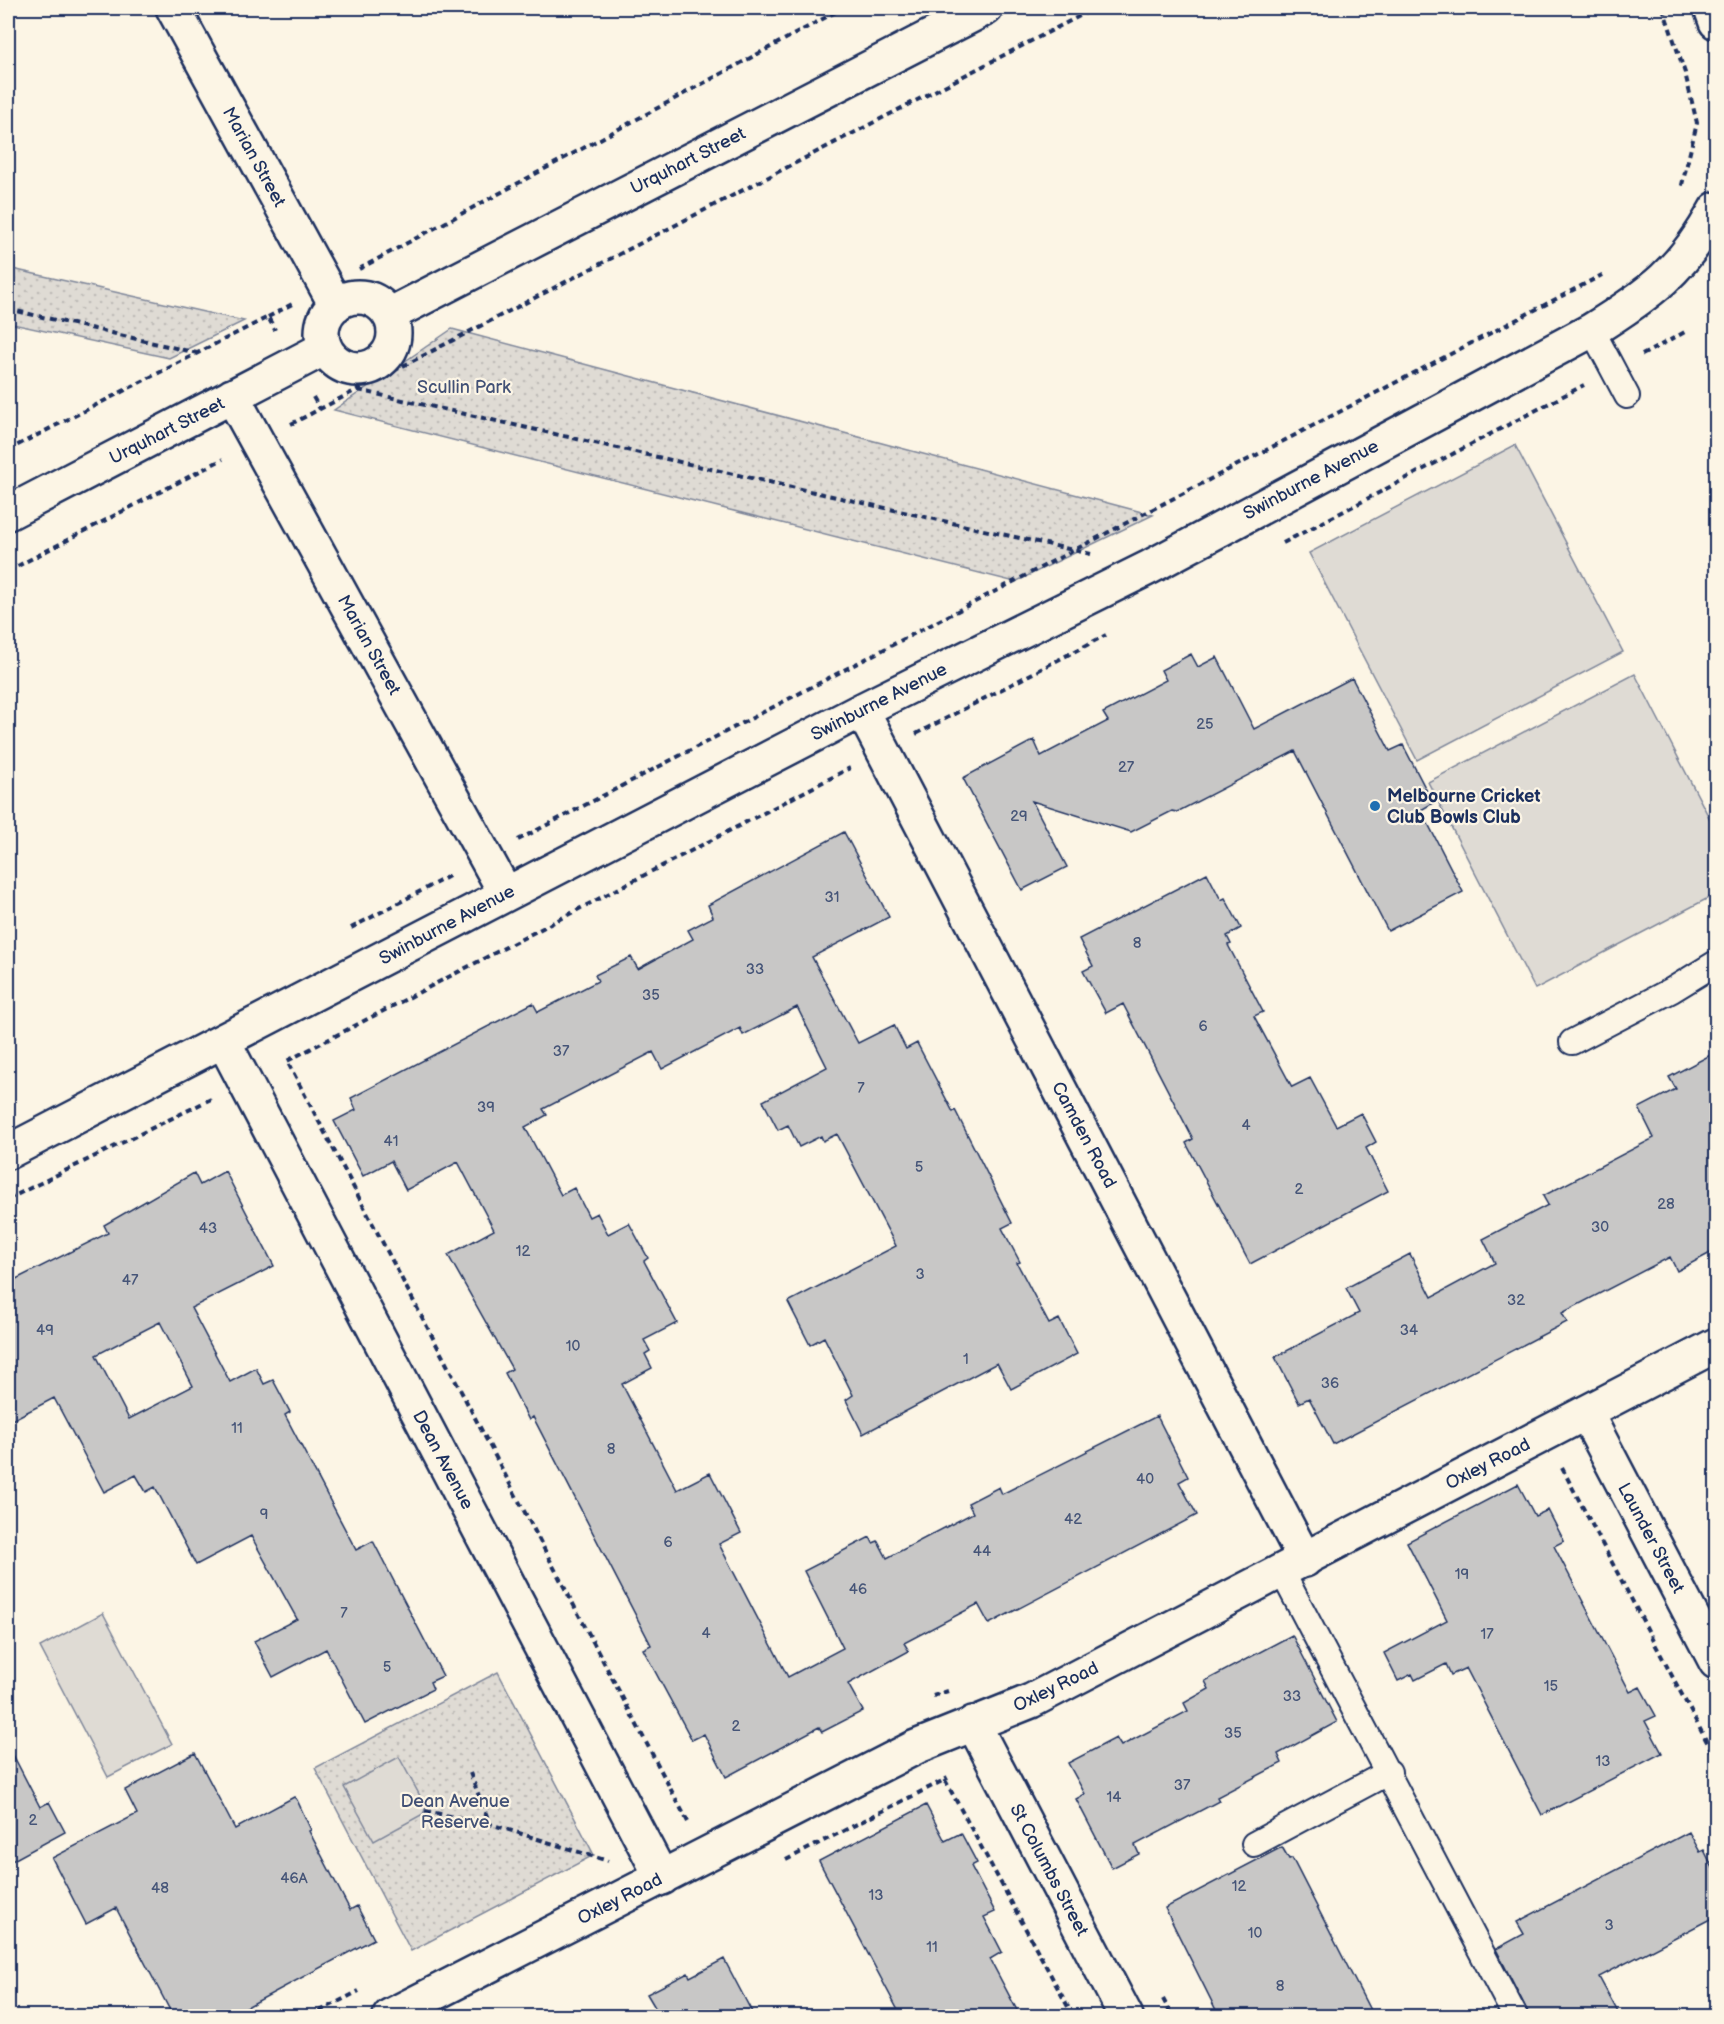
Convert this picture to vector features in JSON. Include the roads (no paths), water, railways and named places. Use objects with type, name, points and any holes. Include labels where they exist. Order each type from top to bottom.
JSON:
[{"type":"street","name":"Marian Street","points":[[173,8],[330,296]]},
{"type":"street","name":"Urquhart Street","points":[[389,315],[986,8]]},
{"type":"street","points":[[1711,8],[1716,22]]},
{"type":"street","name":"Swinburne Avenue","points":[[8,1152],[862,710],[1150,567],[1592,330],[1641,299],[1674,271],[1700,240],[1716,209]]},
{"type":"street","points":[[330,296],[346,299],[358,297],[382,305],[389,315],[394,326],[391,349],[375,365],[352,369],[336,361],[325,348],[323,325],[330,296]]},
{"type":"street","name":"Urquhart Street","points":[[8,513],[325,348]]},
{"type":"street","name":"Marian Street","points":[[232,396],[506,894]]},
{"type":"street","name":"Camden Road","points":[[862,710],[1293,1566]]},
{"type":"street","name":"Dean Avenue","points":[[224,1042],[662,1878]]},
{"type":"street","name":"Oxley Road","points":[[390,2016],[916,1747],[1031,1701],[1716,1345]]},
{"type":"street","name":"Launder Street","points":[[1586,1413],[1716,1662]]},
{"type":"street","name":"St Columbs Street","points":[[973,1723],[1126,2016]]},
{"type":"lane","points":[[1592,330],[1627,396]]},
{"type":"lane","points":[[1572,1042],[1672,990],[1716,963]]},
{"type":"lane","points":[[1293,1566],[1389,1772],[1515,2016]]},
{"type":"lane","points":[[1254,1844],[1389,1772]]},
{"type":"place","name":"Melbourne Cricket Club Bowls Club","points":[[1375,806]]},
{"type":"park label","name":"Scullin Park","points":[[464,387]]},
{"type":"park label","name":"Dean Avenue Reserve","points":[[455,1811]]}]
